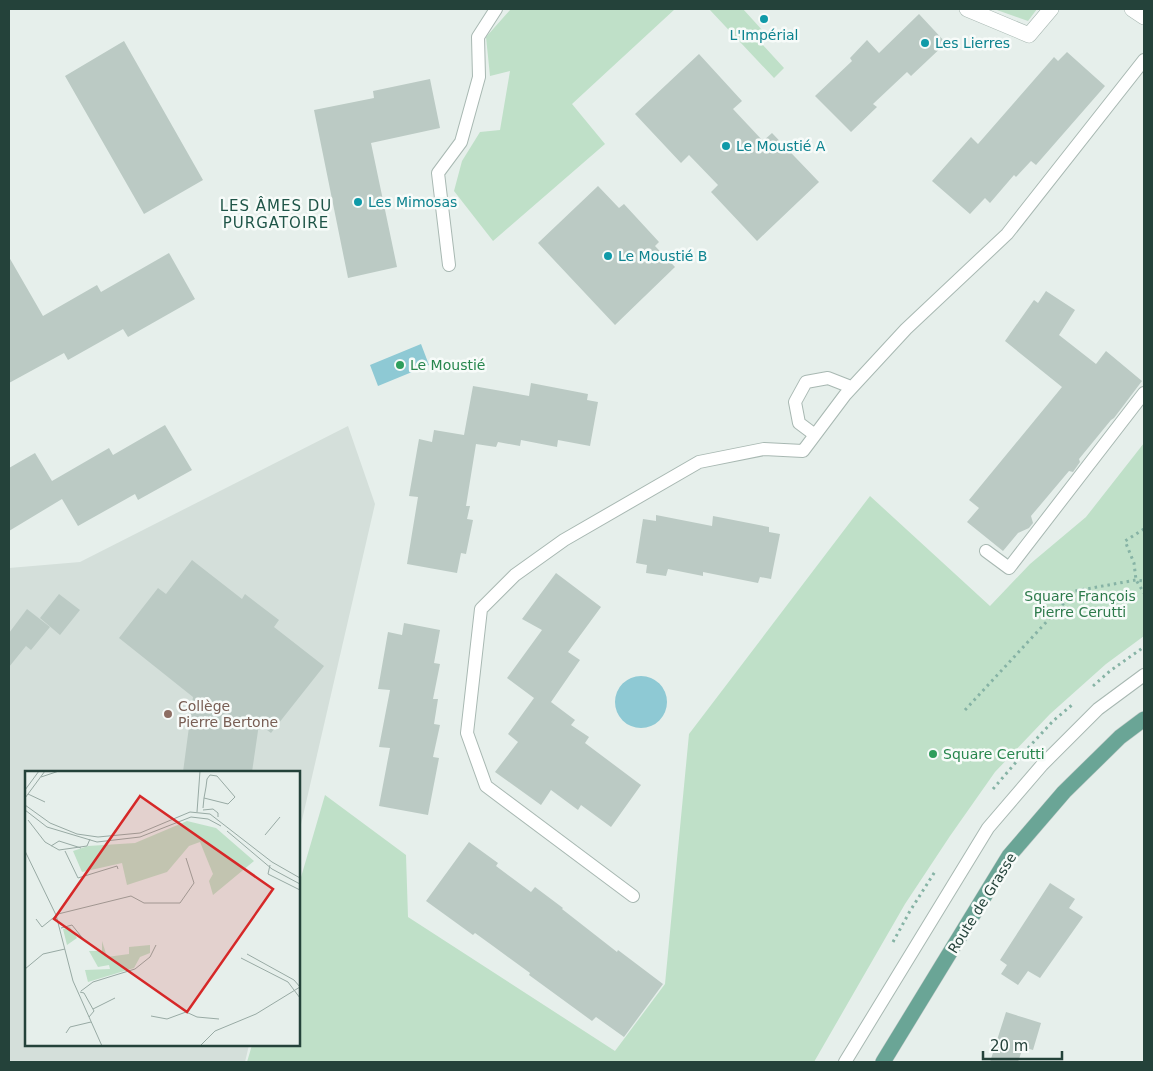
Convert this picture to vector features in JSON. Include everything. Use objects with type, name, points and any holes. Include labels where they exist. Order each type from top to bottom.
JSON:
[{"type":"main road","name":"Route de Grasse","points":[[883,1062],[1010,856],[1064,792],[1120,737],[1144,719]]},
{"type":"street","points":[[967,9],[1029,35],[1051,9]]},
{"type":"street","points":[[1132,9],[1144,17]]},
{"type":"lane","points":[[449,265],[438,174],[461,142],[478,77],[478,37],[496,9]]},
{"type":"lane","points":[[634,896],[486,786],[467,733],[482,609],[515,574],[564,540],[699,462],[764,449],[803,451],[851,388],[906,329],[1007,234],[1144,60]]},
{"type":"lane","points":[[815,435],[799,423],[796,402],[806,382],[828,378],[851,388]]},
{"type":"lane","points":[[986,551],[1009,568],[1144,394]]},
{"type":"lane","points":[[845,1062],[988,828],[1042,765],[1098,709],[1144,675]]},
{"type":"path","points":[[1144,530],[1125,541],[1134,563],[1136,580],[1144,593]]},
{"type":"path","points":[[965,710],[1075,591],[1136,580],[1144,582]]},
{"type":"shaded area","name":"Collège Pierre Bertone","points":[[348,426],[375,504],[300,829],[300,771],[25,771],[25,1046],[249,1046],[245,1062],[9,1062],[9,568],[80,562]]},
{"type":"green space","points":[[511,9],[675,9],[572,104],[605,144],[493,241],[454,191],[462,161],[480,132],[500,130],[510,71],[490,76],[486,37]]},
{"type":"green space","points":[[709,9],[743,9],[763,31],[761,43],[784,68],[774,78]]},
{"type":"green space","points":[[994,9],[1037,9],[1028,21]]},
{"type":"green space","name":"Square François Pierre Cerutti","points":[[1144,443],[1144,636],[1106,664],[1050,714],[995,772],[905,904],[814,1062],[247,1062],[252,1046],[300,1046],[300,881],[325,795],[406,855],[408,917],[615,1051],[665,984],[689,734],[870,496],[990,606],[1030,564],[1086,517]]},
{"type":"water","name":"Le Moustié","points":[[421,344],[429,365],[378,386],[370,365]]},
{"type":"water","points":[[636,676],[646,676],[660,683],[667,697],[667,707],[660,721],[646,728],[636,728],[626,724],[619,717],[615,707],[615,697],[619,687],[626,680]]},
{"type":"building","points":[[919,14],[946,43],[911,76],[907,72],[873,104],[877,107],[851,132],[815,96],[852,61],[850,58],[867,40],[879,53]]},
{"type":"building","points":[[124,41],[203,180],[144,214],[65,76]]},
{"type":"building","points":[[1067,52],[1105,86],[1036,165],[1031,161],[1016,177],[1014,175],[990,203],[985,198],[970,214],[932,181],[971,137],[978,144],[1054,57],[1058,61]]},
{"type":"building","name":"Le Moustié A","points":[[699,54],[742,101],[733,109],[763,141],[772,133],[819,182],[757,241],[711,192],[718,185],[689,155],[681,163],[635,114]]},
{"type":"building","name":"Les Mimosas","points":[[430,79],[440,128],[371,143],[397,267],[348,278],[314,110],[374,98],[373,91]]},
{"type":"building","name":"Le Moustié B","points":[[598,186],[619,208],[624,204],[659,242],[655,246],[675,267],[615,325],[538,243]]},
{"type":"building","points":[[169,253],[195,299],[128,337],[123,329],[68,360],[64,353],[9,383],[9,257],[43,316],[97,285],[101,292]]},
{"type":"building","points":[[1046,291],[1075,310],[1059,335],[1096,364],[1106,351],[1142,381],[1079,459],[1080,462],[1073,472],[1069,471],[1031,516],[1033,523],[1029,528],[1018,533],[1003,551],[967,522],[979,508],[969,500],[1062,387],[1005,341],[1034,300],[1038,303]]},
{"type":"building","points":[[531,383],[588,394],[587,400],[598,402],[590,446],[558,440],[557,447],[521,440],[520,446],[498,442],[496,447],[476,444],[466,506],[470,506],[467,519],[473,520],[466,554],[461,553],[457,573],[407,564],[418,497],[409,496],[419,439],[432,442],[434,430],[464,435],[473,386],[529,396]]},
{"type":"building","points":[[165,425],[192,470],[138,500],[135,494],[78,526],[62,499],[9,531],[9,468],[35,453],[52,481],[109,448],[113,455]]},
{"type":"building","points":[[656,515],[712,526],[713,516],[769,527],[769,532],[780,534],[771,579],[760,577],[758,583],[703,572],[703,576],[668,569],[666,576],[646,573],[647,565],[636,563],[643,519],[656,521]]},
{"type":"building","points":[[192,560],[242,599],[245,594],[279,620],[274,627],[324,666],[271,733],[259,724],[252,771],[183,771],[193,697],[119,638],[158,588],[166,594]]},
{"type":"building","points":[[556,573],[601,607],[568,652],[580,660],[551,702],[575,720],[571,725],[589,737],[585,743],[641,785],[611,827],[581,805],[578,810],[551,790],[541,805],[495,772],[518,742],[508,734],[534,698],[507,678],[542,630],[522,619]]},
{"type":"building","points":[[59,594],[80,610],[60,635],[40,618]]},
{"type":"building","points":[[27,609],[50,627],[31,650],[26,646],[9,667],[9,633]]},
{"type":"building","points":[[404,623],[440,630],[434,663],[440,664],[433,699],[438,699],[434,724],[440,725],[433,757],[439,758],[428,815],[379,806],[390,748],[379,747],[390,690],[378,689],[388,632],[402,635]]},
{"type":"building","points":[[469,842],[498,863],[496,866],[531,892],[535,887],[617,952],[618,950],[663,984],[624,1037],[596,1017],[592,1021],[493,946],[475,933],[473,935],[426,901]]},
{"type":"building","points":[[1050,883],[1075,899],[1069,908],[1083,917],[1040,978],[1028,971],[1018,985],[1001,974],[1007,965],[1000,960]]},
{"type":"building","points":[[1006,1012],[1041,1023],[1033,1050],[1023,1047],[1018,1062],[990,1062]]},
{"type":"place","name":"L'Impérial","points":[[764,19]]},
{"type":"place","name":"Les Lierres","points":[[925,43]]},
{"type":"place","name":"Le Moustié A","points":[[726,146]]},
{"type":"place","name":"Les Mimosas","points":[[358,202]]},
{"type":"place","name":"Le Moustié B","points":[[608,256]]},
{"type":"place","name":"Le Moustié","points":[[400,365]]},
{"type":"place","name":"Collège Pierre Bertone","points":[[168,714]]},
{"type":"place","name":"Square Cerutti","points":[[933,754]]},
{"type":"district","name":"LES ÂMES DU PURGATOIRE","points":[[276,214]]}]
